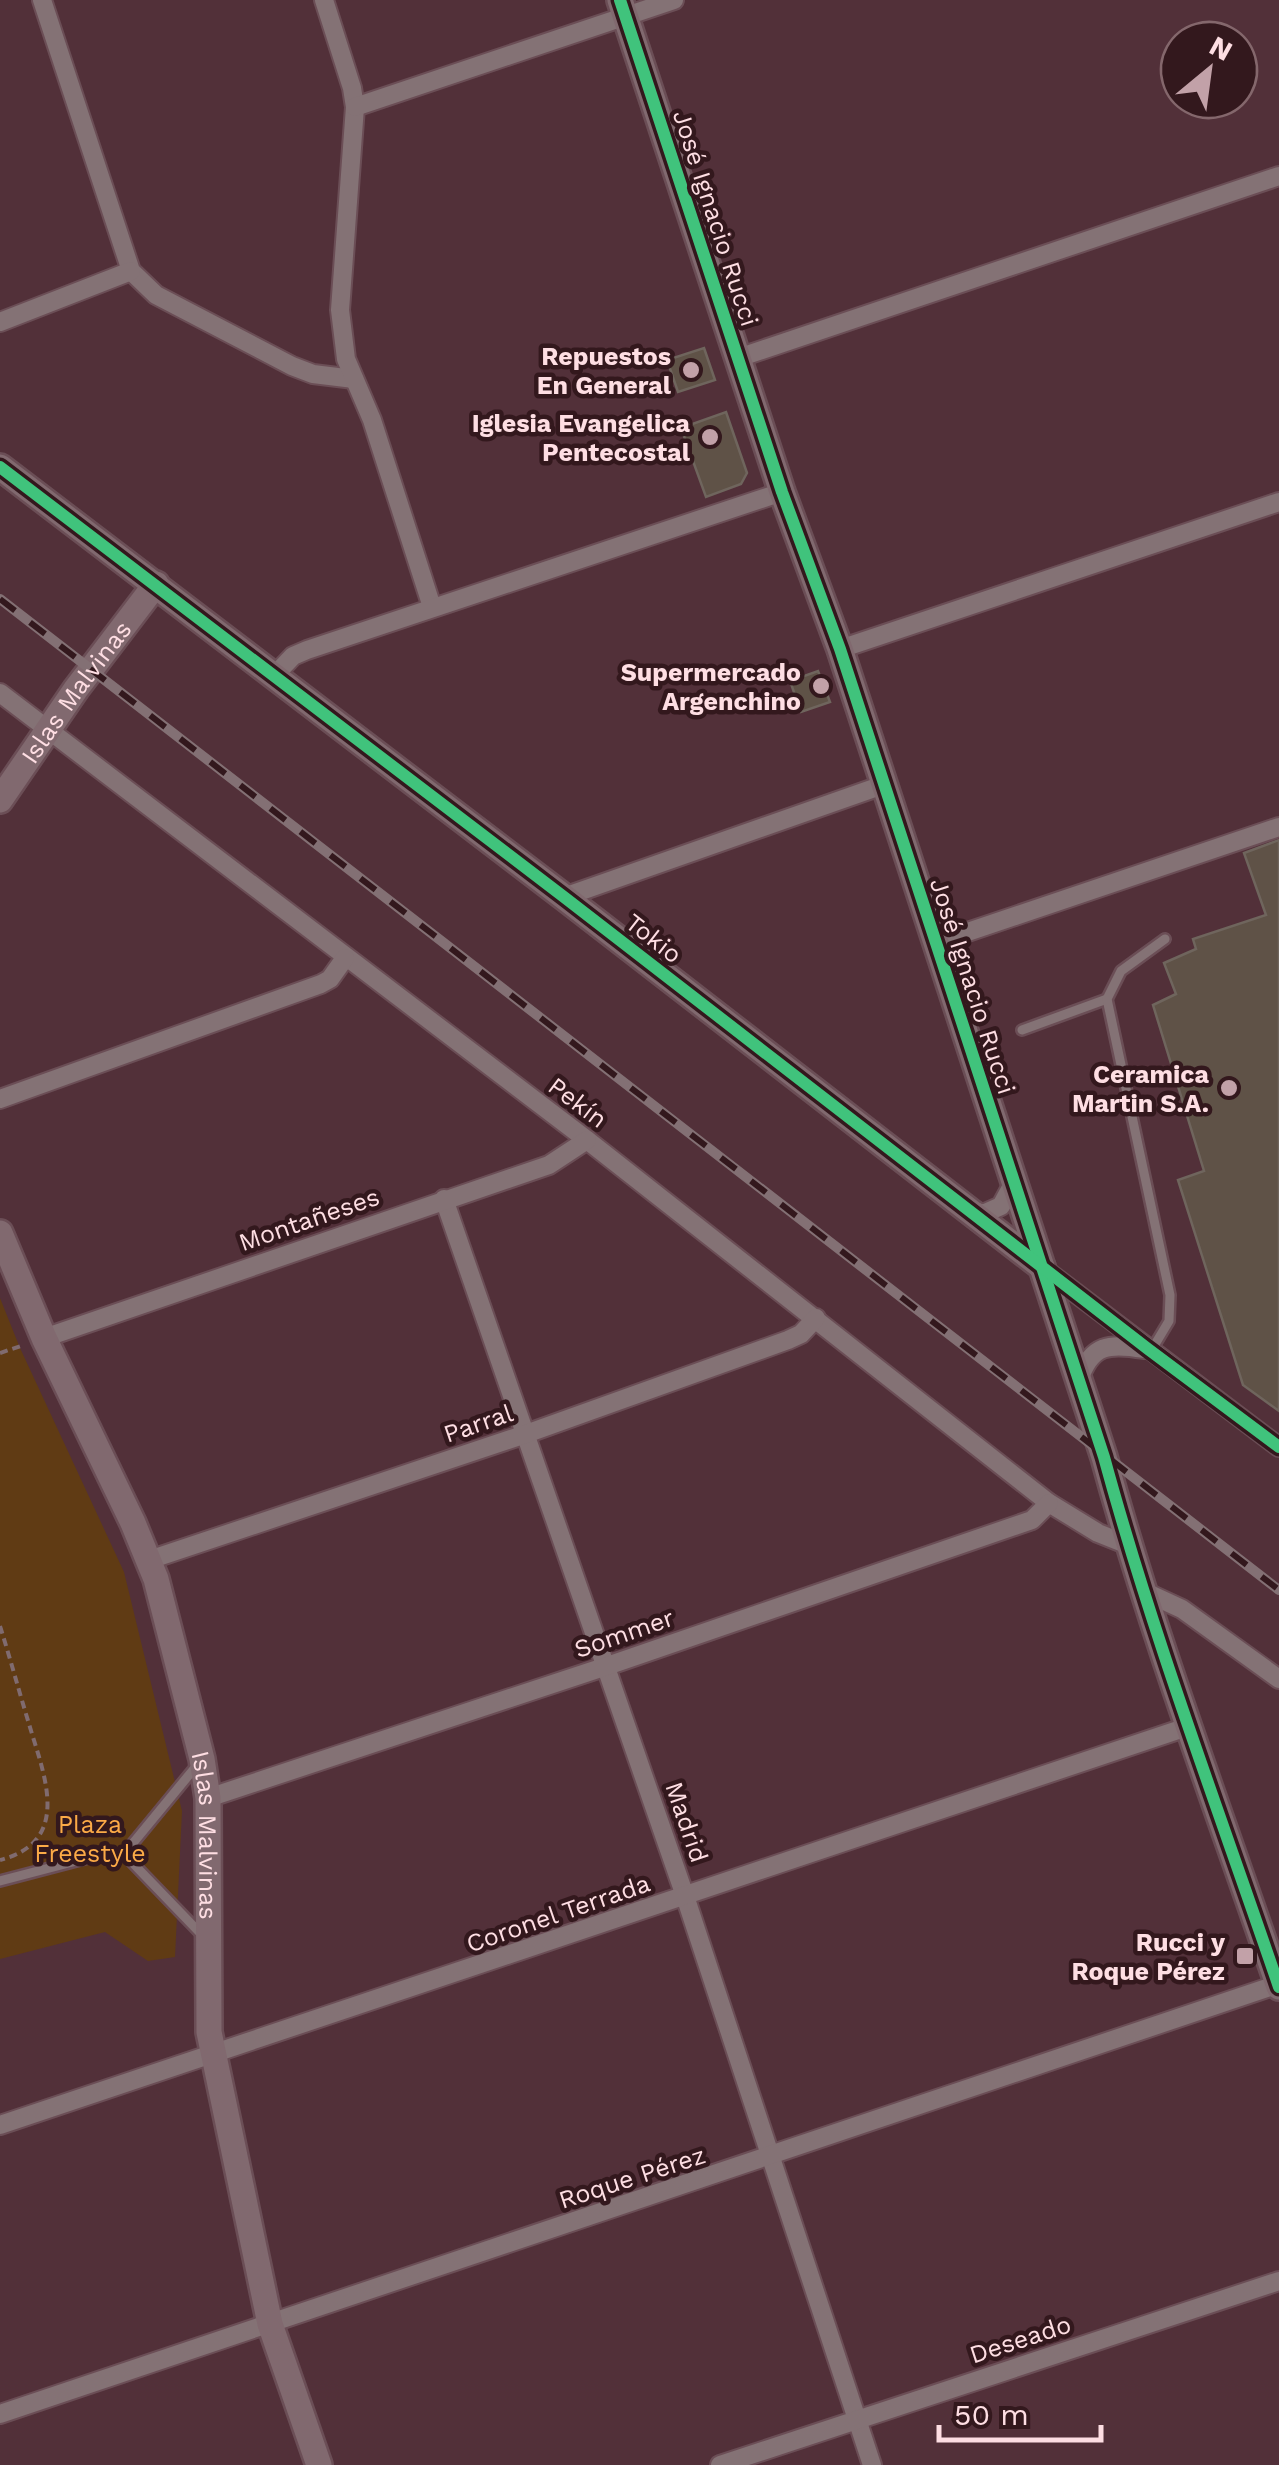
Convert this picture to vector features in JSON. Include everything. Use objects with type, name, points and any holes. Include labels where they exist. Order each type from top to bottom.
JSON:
[{"type":"street","points":[[42,0],[131,271],[156,295],[292,366],[313,374],[354,379]]},
{"type":"street","points":[[324,0],[355,107],[340,310],[343,343],[432,607]]},
{"type":"street","points":[[355,107],[623,8],[674,0]]},
{"type":"street","name":"José Ignacio Rucci","points":[[623,8],[782,492],[840,649],[1079,1381],[1187,1726],[1279,1985]]},
{"type":"street","points":[[738,358],[1279,176]]},
{"type":"street","points":[[0,322],[131,271]]},
{"type":"street","name":"Tokio","points":[[0,467],[1279,1447]]},
{"type":"street","points":[[274,676],[293,656],[306,650],[782,492]]},
{"type":"street","points":[[840,649],[1279,502]]},
{"type":"street","name":"Islas Malvinas","points":[[0,800],[156,584]]},
{"type":"street","name":"Pekín","points":[[0,693],[587,1140],[1049,1503],[1098,1533],[1128,1545]]},
{"type":"street","points":[[564,897],[883,784]]},
{"type":"street","points":[[935,943],[1279,826]]},
{"type":"street","points":[[0,1099],[321,984],[330,979],[346,958]]},
{"type":"street","name":"Montañeses","points":[[44,1338],[548,1165],[587,1140]]},
{"type":"street","points":[[962,1206],[983,1214],[991,1212],[1008,1199],[1014,1181]]},
{"type":"street","name":"Madrid","points":[[444,1199],[685,1896],[872,2465]]},
{"type":"street","name":"Islas Malvinas","points":[[0,1233],[44,1338],[149,1560],[202,1759],[208,1798],[208,2032],[270,2324],[320,2465]]},
{"type":"street","name":"Parral","points":[[149,1560],[523,1435],[788,1340],[816,1318]]},
{"type":"street","points":[[1079,1381],[1085,1363],[1105,1347],[1149,1350]]},
{"type":"street","name":"Sommer","points":[[208,1798],[1032,1520],[1049,1503]]},
{"type":"street","points":[[1143,1591],[1182,1609],[1279,1679]]},
{"type":"street","name":"Coronel Terrada","points":[[0,2125],[1187,1726]]},
{"type":"street","name":"Roque Pérez","points":[[0,2414],[1279,1985]]},
{"type":"street","name":"Deseado","points":[[720,2465],[1279,2280]]},
{"type":"lane","points":[[1149,1350],[1168,1321],[1170,1294],[1107,999],[1122,971],[1164,940]]},
{"type":"lane","points":[[1022,1030],[1107,999]]},
{"type":"lane","points":[[124,1854],[202,1759]]},
{"type":"lane","points":[[0,1881],[107,1853],[124,1854],[209,1942]]},
{"type":"path","points":[[0,1626],[48,1790],[44,1828],[20,1855],[0,1860]]},
{"type":"green space","name":"Plaza Freestyle","points":[[0,1298],[124,1572],[182,1811],[175,1957],[148,1961],[105,1932],[0,1959]]},
{"type":"building","name":"Repuestos En General","points":[[704,348],[715,380],[678,392],[667,360]]},
{"type":"building","points":[[726,412],[747,473],[741,484],[706,497],[681,428]]},
{"type":"building","points":[[818,671],[830,702],[801,712],[790,681]]},
{"type":"building","name":"Ceramica Martin S.A.","points":[[1279,840],[1279,1411],[1243,1385],[1178,1180],[1204,1171],[1153,1005],[1176,994],[1164,963],[1196,949],[1193,939],[1266,915],[1244,853]]},
{"type":"railway","points":[[0,599],[1279,1590]]},
{"type":"cycle path","points":[[620,0],[782,492],[840,649],[1104,1457],[1165,1657],[1279,1987]]},
{"type":"cycle path","points":[[0,467],[1279,1447]]},
{"type":"place","name":"Repuestos En General","points":[[691,370]]},
{"type":"place","name":"Iglesia Evangelica Pentecostal","points":[[710,437]]},
{"type":"place","name":"Supermercado Argenchino","points":[[821,686]]},
{"type":"place","name":"Ceramica Martin S.A.","points":[[1229,1088]]},
{"type":"place","name":"Rucci y Roque Pérez","points":[[1245,1956]]}]
